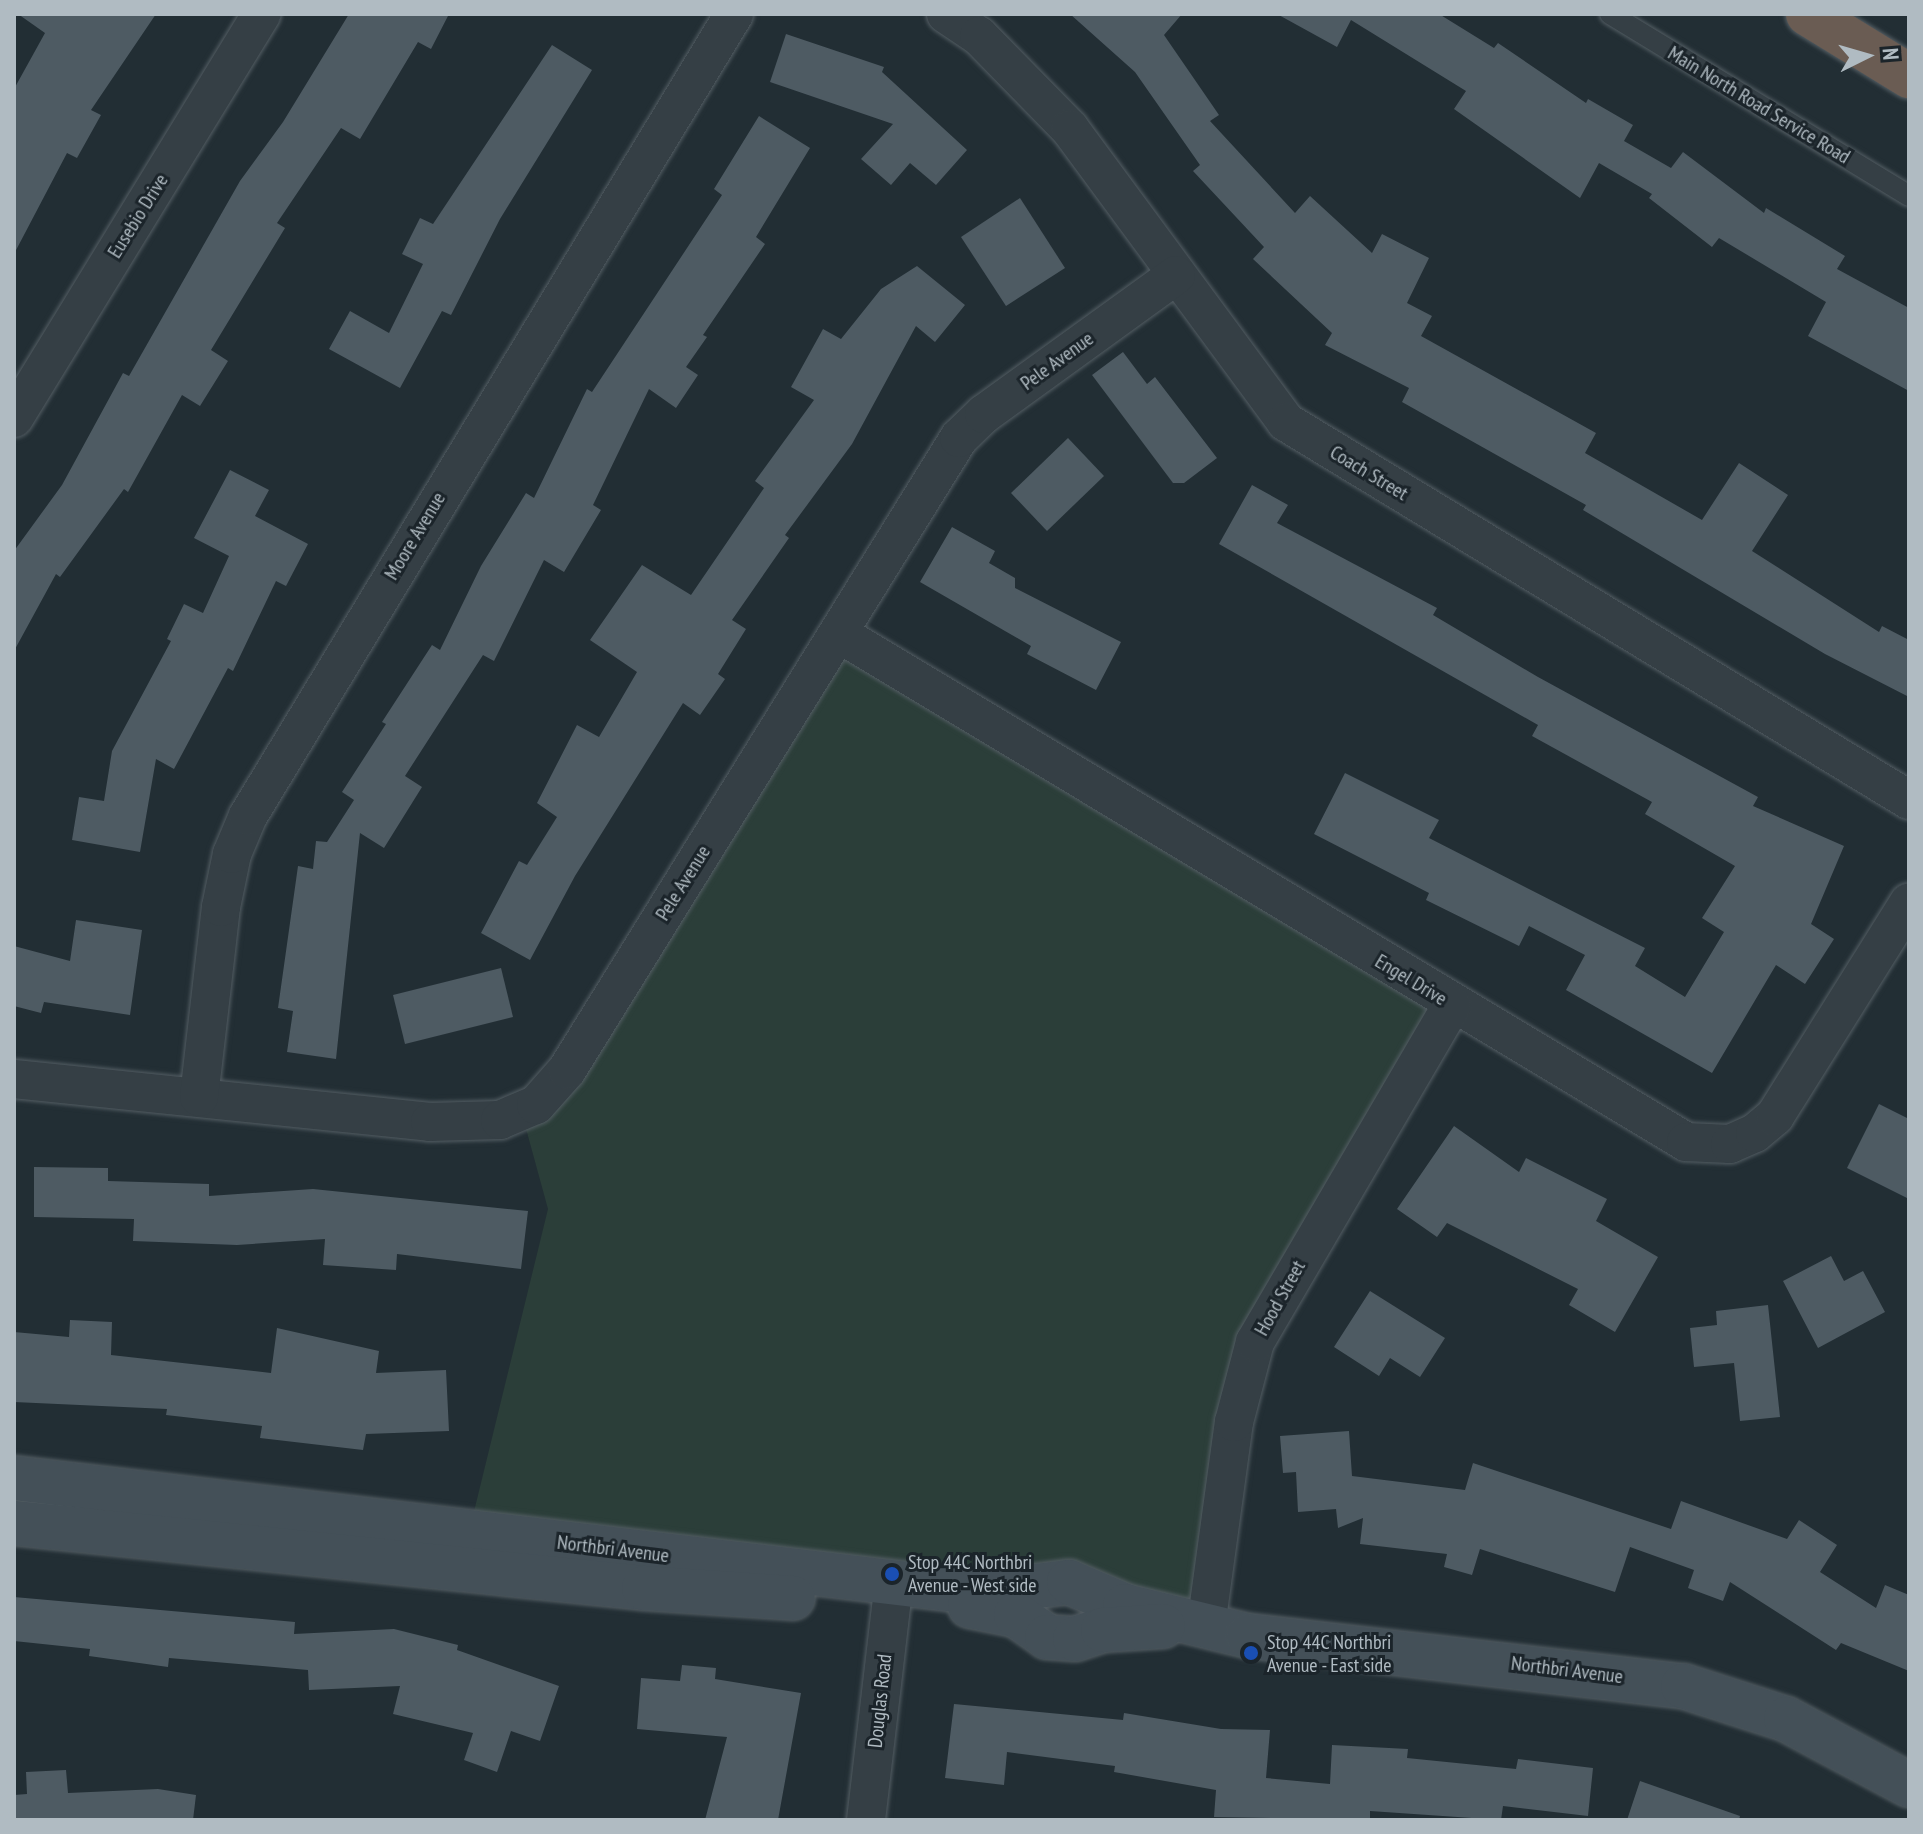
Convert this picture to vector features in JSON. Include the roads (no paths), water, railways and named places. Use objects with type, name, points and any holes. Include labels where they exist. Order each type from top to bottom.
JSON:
[{"type":"highway","points":[[1808,14],[1909,76]]},
{"type":"street","name":"Eusebio Drive","points":[[14,418],[262,14]]},
{"type":"street","name":"Moore Avenue","points":[[199,1097],[221,907],[232,854],[248,816],[734,14]]},
{"type":"street","name":"Coach Street","points":[[946,14],[979,36],[1070,129],[1286,422],[1909,800]]},
{"type":"street","name":"Pele Avenue","points":[[14,1079],[430,1122],[500,1120],[536,1105],[567,1070],[959,438],[984,414],[1176,275]]},
{"type":"street","name":"Engel Drive","points":[[838,633],[1452,1005],[1669,1135],[1686,1142],[1730,1144],[1755,1133],[1775,1116],[1909,902]]},
{"type":"street","name":"Hood Street","points":[[1206,1626],[1234,1422],[1255,1342],[1452,1005]]},
{"type":"street","name":"Northbri Avenue","points":[[14,1478],[985,1606],[1016,1615],[1047,1637],[1075,1639],[1144,1626],[1206,1626],[1248,1636],[1683,1686],[1786,1719],[1909,1785]]},
{"type":"street","name":"Northbri Avenue","points":[[14,1523],[644,1588],[892,1593]]},
{"type":"street","name":"Douglas Road","points":[[866,1820],[892,1593]]},
{"type":"lane","name":"Main North Road Service Road","points":[[1610,14],[1909,196]]},
{"type":"place","name":"Stop 44C Northbri Avenue - West side","points":[[892,1574]]},
{"type":"place","name":"Stop 44C Northbri Avenue - East side","points":[[1251,1653]]}]
